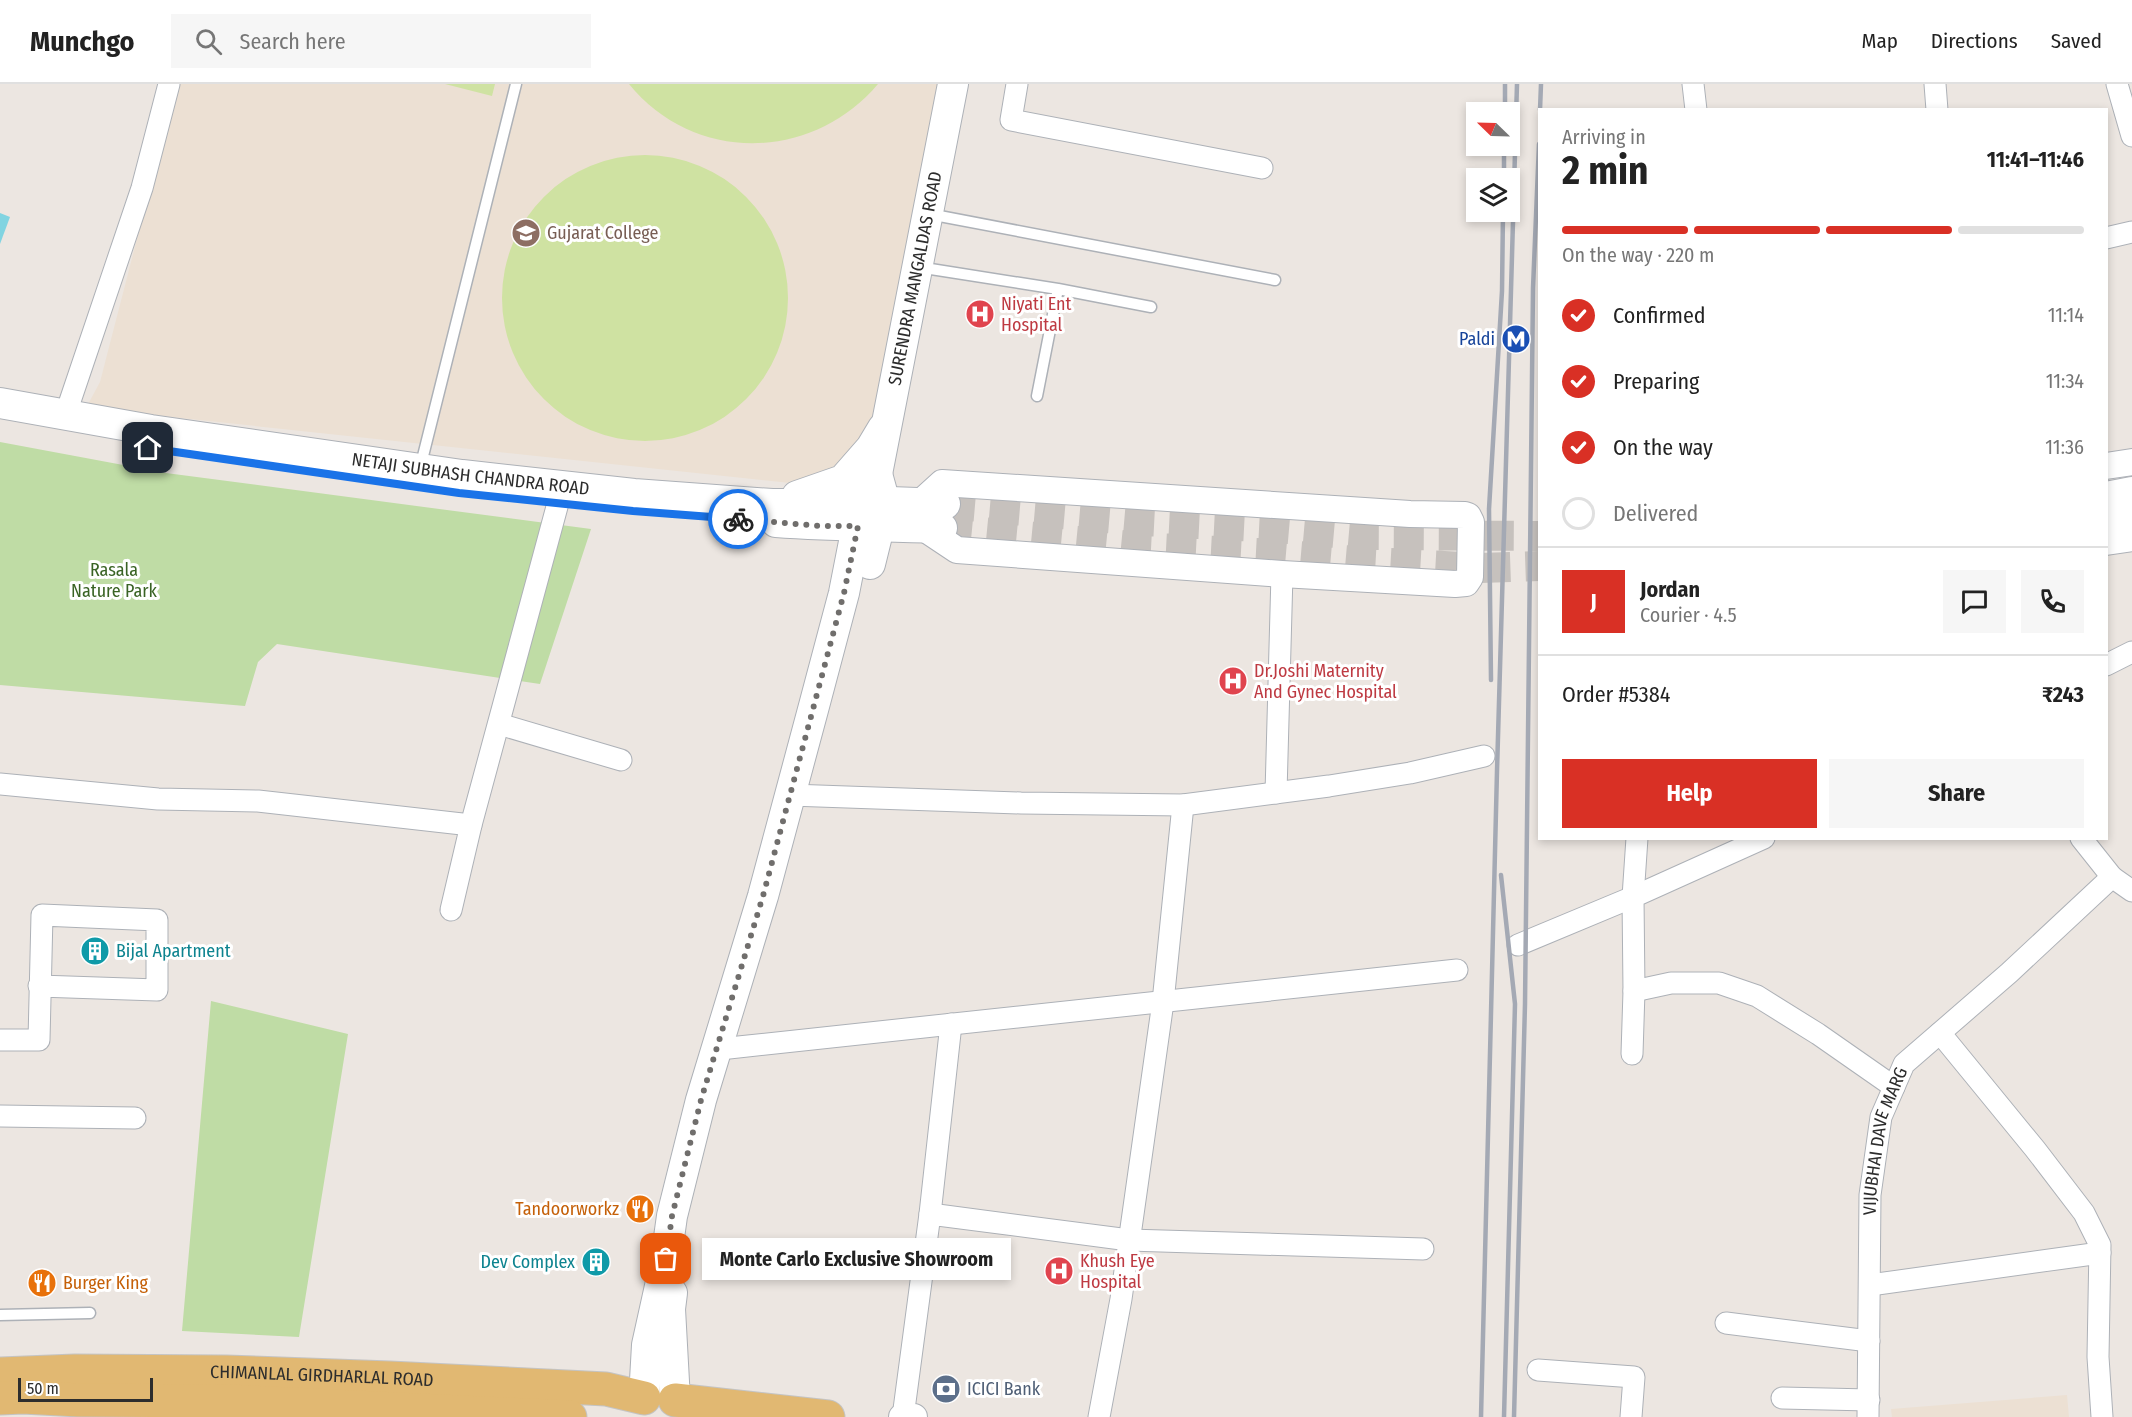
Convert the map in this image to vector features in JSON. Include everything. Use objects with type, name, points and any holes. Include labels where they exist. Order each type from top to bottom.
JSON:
[{"type":"main road","name":"SURENDRA MANGALDAS ROAD","points":[[871,514],[953,84]]},
{"type":"main road","name":"NETAJI SUBHASH CHANDRA ROAD","points":[[0,403],[64,416],[420,470],[634,494],[771,504],[825,504],[871,514],[933,516]]},
{"type":"main road","points":[[771,504],[843,480],[871,448],[890,415]]},
{"type":"main road","name":"NETAJI SUBHASH CHANDRA ROAD","points":[[0,421],[148,448],[348,478],[558,503],[820,526],[871,514]]},
{"type":"main road","points":[[2108,497],[2132,492]]},
{"type":"main road","points":[[659,1408],[647,1345],[666,1259],[672,1216],[701,1100],[763,896],[838,689],[871,514]]},
{"type":"main road","points":[[2108,519],[2132,514]]},
{"type":"main road","points":[[659,1408],[682,1230],[704,1136],[799,795]]},
{"type":"main road","name":"CHIMANLAL GIRDHARLAL ROAD","points":[[0,1374],[75,1371],[226,1372],[606,1389],[659,1408],[828,1417]]},
{"type":"main road","name":"CHIMANLAL GIRDHARLAL ROAD","points":[[16,1404],[79,1400],[229,1401],[570,1417]]},
{"type":"street","points":[[64,416],[142,188],[169,84]]},
{"type":"street","points":[[1017,84],[1011,120],[1262,168]]},
{"type":"street","points":[[1693,84],[1696,108]]},
{"type":"street","points":[[1935,84],[1937,108]]},
{"type":"street","points":[[2117,84],[2132,136]]},
{"type":"street","points":[[2108,238],[2132,232]]},
{"type":"street","points":[[2108,466],[2132,462]]},
{"type":"street","points":[[942,483],[1410,514],[1465,515],[1470,518],[1470,577],[1464,584],[1282,574],[957,550],[933,516],[942,483]]},
{"type":"street","points":[[451,910],[471,825],[558,503]]},
{"type":"street","points":[[2108,543],[2132,538]]},
{"type":"street","points":[[1276,793],[1282,574]]},
{"type":"street","points":[[2108,664],[2132,651]]},
{"type":"street","points":[[498,724],[621,760]]},
{"type":"street","points":[[799,795],[1182,805],[1410,772],[1484,756]]},
{"type":"street","points":[[0,784],[158,799],[258,801],[471,825]]},
{"type":"street","points":[[1099,1417],[1121,1299],[1163,1002],[1182,805]]},
{"type":"street","points":[[1632,1054],[1633,897],[1637,840]]},
{"type":"street","points":[[1518,945],[1633,897],[1760,840]]},
{"type":"street","points":[[2083,840],[2112,877],[2132,891]]},
{"type":"street","name":"VIJUBHAI DAVE MARG","points":[[1869,1408],[1870,1195],[1881,1117],[1904,1064],[2009,974],[2112,877]]},
{"type":"street","points":[[0,1040],[39,1040],[39,986],[42,915],[157,920],[156,990],[39,986]]},
{"type":"street","points":[[729,1048],[1457,970]]},
{"type":"street","points":[[1634,991],[1671,983],[1719,982],[1757,996],[1818,1034],[1894,1087]]},
{"type":"street","points":[[914,1417],[902,1417],[930,1214],[951,1024]]},
{"type":"street","points":[[1940,1033],[2084,1213],[2100,1245],[2098,1357],[2102,1417]]},
{"type":"street","points":[[0,1116],[135,1118]]},
{"type":"street","points":[[930,1214],[1129,1240],[1423,1249]]},
{"type":"street","points":[[1870,1285],[2100,1253]]},
{"type":"street","points":[[1726,1323],[1869,1341]]},
{"type":"street","points":[[1538,1370],[1634,1377],[1631,1417]]},
{"type":"street","points":[[1782,1398],[1833,1408],[1869,1408]]},
{"type":"lane","points":[[420,470],[516,84]]},
{"type":"lane","points":[[929,214],[1275,280]]},
{"type":"lane","points":[[918,267],[1058,289],[1151,307]]},
{"type":"lane","points":[[1037,396],[1058,289]]},
{"type":"lane","points":[[0,1316],[90,1313]]},
{"type":"shaded area","name":"Gujarat College","points":[[177,84],[942,84],[863,486],[846,489],[86,408],[100,382]]},
{"type":"shaded area","points":[[2067,1395],[2069,1417],[1892,1417],[1891,1409]]},
{"type":"green space","points":[[445,84],[495,84],[492,96]]},
{"type":"green space","points":[[629,84],[878,84],[851,110],[820,128],[787,139],[753,143],[719,140],[686,129],[656,110]]},
{"type":"green space","points":[[645,155],[673,158],[700,166],[736,187],[756,207],[771,231],[782,256],[788,298],[785,326],[777,353],[756,389],[736,409],[712,424],[687,435],[645,441],[617,438],[590,430],[554,409],[534,389],[519,365],[508,340],[502,298],[505,270],[513,243],[534,207],[554,187],[578,172],[603,161]]},
{"type":"green space","name":"Rasala Nature Park","points":[[0,442],[166,473],[591,529],[540,684],[277,644],[258,662],[245,706],[0,685]]},
{"type":"green space","points":[[211,1001],[348,1034],[299,1337],[182,1331]]},
{"type":"water","points":[[0,213],[10,217],[0,244]]},
{"type":"tunnel","points":[[945,504],[1142,521],[1278,528],[1358,535],[1538,536]]},
{"type":"tunnel","points":[[942,528],[1139,547],[1355,561],[1480,568],[1538,566]]},
{"type":"railway","points":[[1505,84],[1505,102]]},
{"type":"railway","points":[[1481,1417],[1517,84]]},
{"type":"railway","points":[[1540,108],[1541,84]]},
{"type":"railway","points":[[1504,156],[1504,168]]},
{"type":"railway","points":[[1514,1417],[1525,1004],[1533,288],[1538,168]]},
{"type":"railway","points":[[1491,680],[1489,509],[1502,291],[1503,222]]},
{"type":"railway","points":[[1501,875],[1515,1004],[1504,1417]]},
{"type":"way so far","points":[[666,1259],[672,1216],[701,1100],[763,896],[844,593],[858,526],[820,526],[738,519]]},
{"type":"place","name":"Gujarat College","points":[[526,233]]},
{"type":"place","name":"Niyati Ent Hospital","points":[[980,314]]},
{"type":"place","name":"Paldi","points":[[1516,339]]},
{"type":"place","name":"Dr.Joshi Maternity And Gynec Hospital","points":[[1233,681]]},
{"type":"place","name":"Bijal Apartment","points":[[95,951]]},
{"type":"place","name":"Tandoorworkz","points":[[640,1209]]},
{"type":"place","name":"Monte Carlo Exclusive Showroom","points":[[666,1259]]},
{"type":"place","name":"Dev Complex","points":[[596,1262]]},
{"type":"place","name":"Khush Eye Hospital","points":[[1059,1271]]},
{"type":"place","name":"Burger King","points":[[42,1283]]},
{"type":"place","name":"ICICI Bank","points":[[946,1389]]},
{"type":"route","points":[[148,448],[459,493],[738,519]]}]
